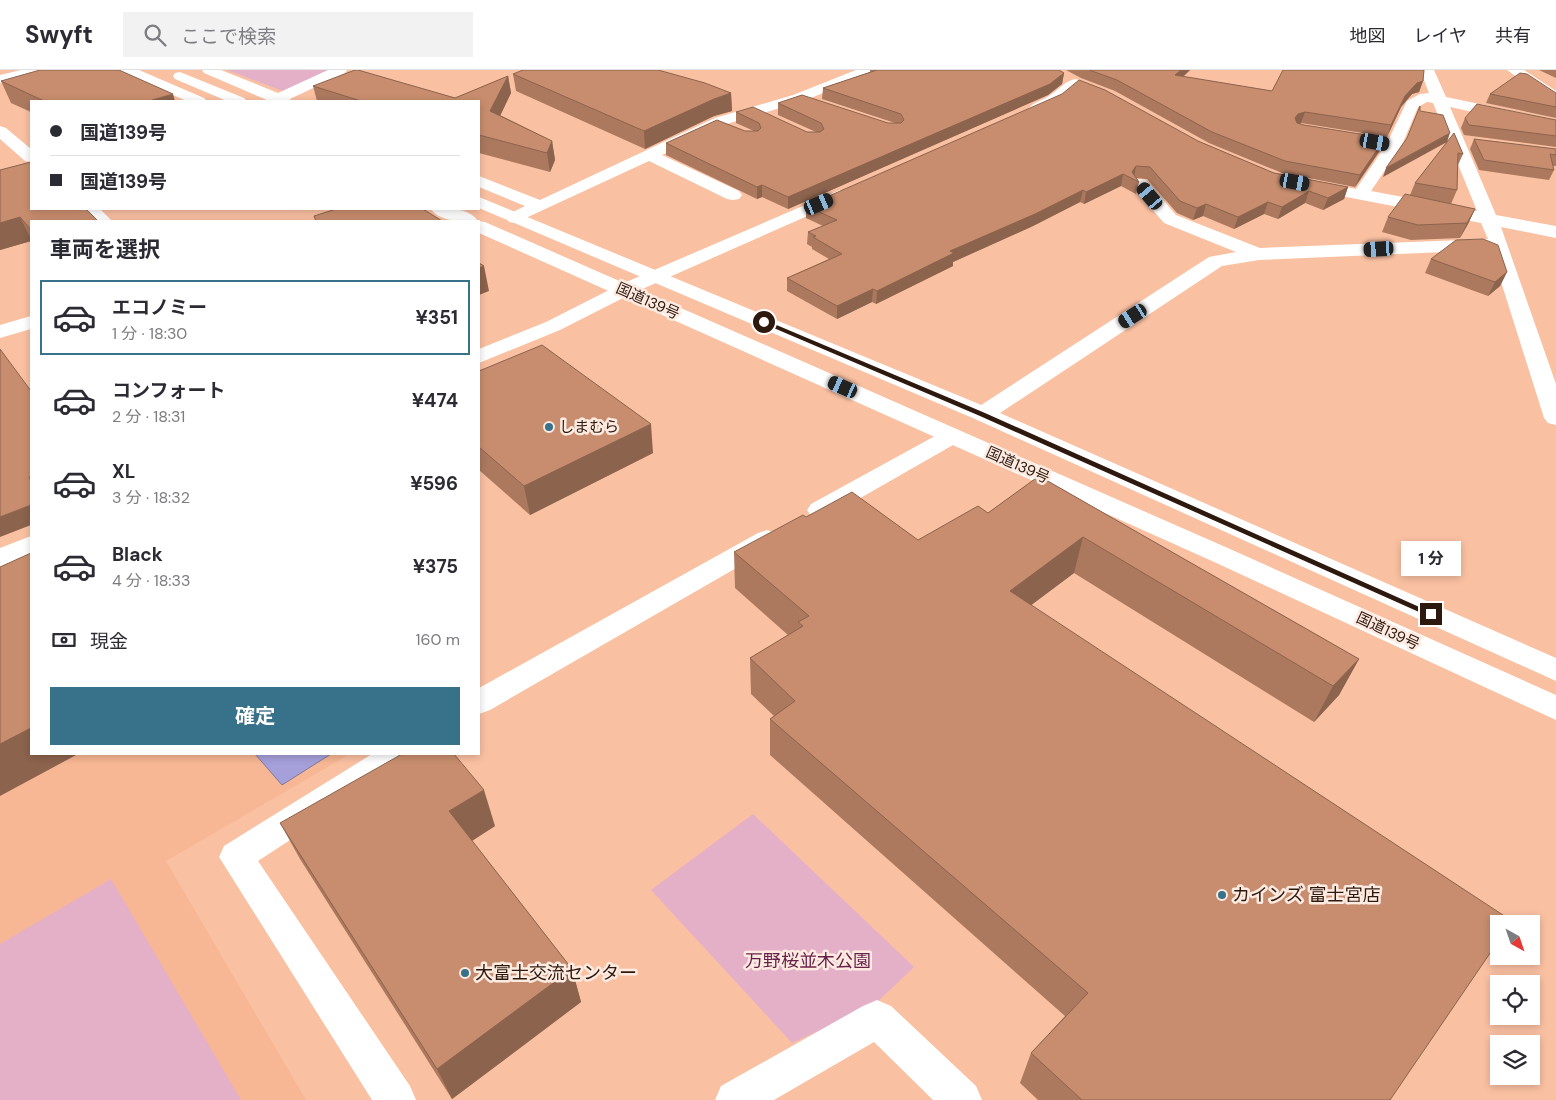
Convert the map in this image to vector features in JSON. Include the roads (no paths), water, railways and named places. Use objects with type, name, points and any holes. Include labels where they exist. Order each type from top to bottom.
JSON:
[{"type":"main road","points":[[0,79],[41,70]]},
{"type":"main road","points":[[127,70],[197,100]]},
{"type":"main road","points":[[167,70],[236,100]]},
{"type":"main road","points":[[209,70],[277,100]]},
{"type":"main road","points":[[281,100],[340,70]]},
{"type":"main road","points":[[516,218],[717,123],[798,98],[869,70]]},
{"type":"main road","points":[[1427,70],[1440,100],[1466,142],[1488,218],[1499,244],[1556,418]]},
{"type":"main road","points":[[1514,70],[1556,98]]},
{"type":"main road","points":[[1060,74],[1092,90]]},
{"type":"main road","points":[[1018,116],[1054,100],[1075,83]]},
{"type":"main road","points":[[1361,194],[1394,146],[1412,104],[1425,96],[1556,124]]},
{"type":"main road","points":[[798,98],[824,107]]},
{"type":"main road","points":[[731,103],[772,120]]},
{"type":"main road","points":[[717,123],[734,130]]},
{"type":"main road","points":[[0,131],[30,156]]},
{"type":"main road","points":[[1375,142],[1394,146]]},
{"type":"main road","points":[[649,155],[733,195]]},
{"type":"main road","points":[[480,181],[540,206]]},
{"type":"main road","points":[[1295,182],[1556,232]]},
{"type":"main road","points":[[1140,184],[1170,219],[1260,254]]},
{"type":"main road","points":[[480,357],[553,326],[624,290],[855,188]]},
{"type":"main road","name":"国道139号","points":[[480,202],[983,414],[1556,670]]},
{"type":"main road","points":[[90,210],[102,220]]},
{"type":"main road","points":[[442,210],[467,220]]},
{"type":"main road","name":"国道139号","points":[[480,226],[1221,555],[1556,708]]},
{"type":"main road","points":[[983,414],[1216,261],[1260,254],[1499,244]]},
{"type":"main road","points":[[0,332],[30,322]]},
{"type":"main road","points":[[482,695],[952,436]]},
{"type":"main road","points":[[0,558],[30,545]]},
{"type":"main road","points":[[395,755],[236,857],[396,1100]]},
{"type":"main road","points":[[735,1100],[877,1019],[962,1100]]},
{"type":"place","name":"しまむら","points":[[549,427]]},
{"type":"place","name":"カインズ 富士宮店","points":[[1222,895]]},
{"type":"place","name":"大富士交流センター","points":[[465,973]]},
{"type":"park label","name":"万野桜並木公園","points":[[808,961]]}]
